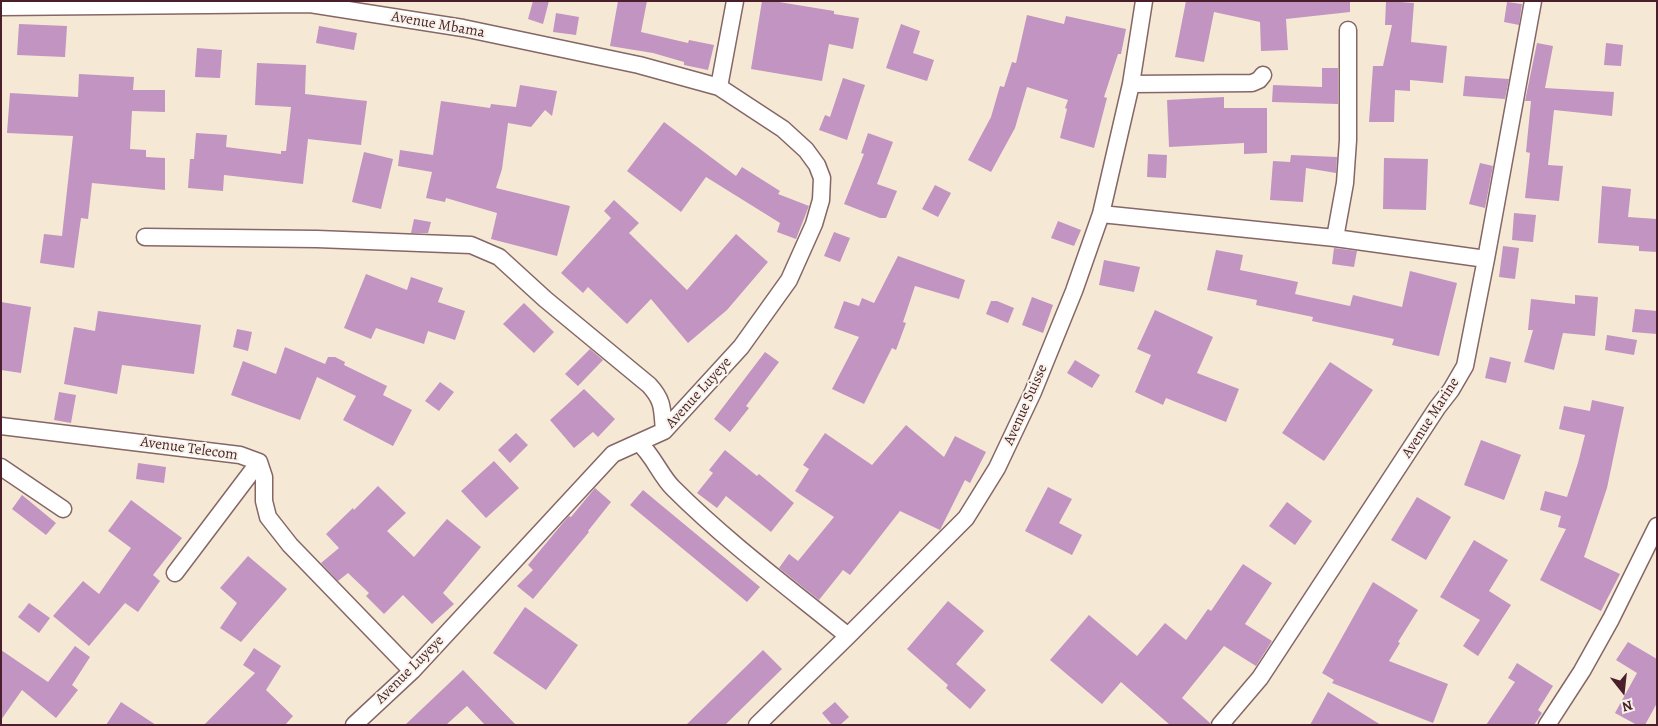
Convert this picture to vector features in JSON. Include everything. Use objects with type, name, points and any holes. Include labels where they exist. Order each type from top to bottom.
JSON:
[{"type":"street","points":[[719,87],[735,1]]},
{"type":"street","name":"Avenue Suisse","points":[[757,725],[966,518],[997,468],[1033,392],[1074,291],[1101,214],[1131,84],[1144,1]]},
{"type":"street","name":"Avenue Marine","points":[[1220,725],[1260,678],[1465,366],[1533,1]]},
{"type":"street","name":"Avenue Mbama","points":[[1,7],[310,4],[463,28],[638,65],[719,87]]},
{"type":"street","points":[[1335,238],[1342,207],[1347,158],[1348,30]]},
{"type":"street","points":[[1131,84],[1252,83],[1259,80],[1263,75]]},
{"type":"street","name":"Avenue Luyeye","points":[[354,725],[412,671],[598,468],[613,454],[664,431],[741,347],[788,280],[814,224],[821,200],[822,178],[817,165],[806,150],[783,129],[719,87]]},
{"type":"street","points":[[1101,214],[1335,238],[1486,259]]},
{"type":"street","points":[[146,237],[317,239],[471,246],[499,257],[545,299],[648,385],[658,395],[662,405],[664,431]]},
{"type":"street","name":"Avenue Telecom","points":[[1,426],[240,455],[260,462]]},
{"type":"street","points":[[639,443],[645,448],[671,487],[732,542],[848,636]]},
{"type":"street","points":[[175,573],[260,462]]},
{"type":"street","points":[[260,462],[264,477],[264,501],[268,517],[290,545],[412,671]]},
{"type":"street","points":[[1,467],[63,510]]},
{"type":"street","points":[[1547,725],[1582,671],[1611,619],[1657,526]]},
{"type":"building","points":[[533,1],[549,1],[543,24],[528,19]]},
{"type":"building","points":[[618,1],[647,1],[641,32],[688,43],[689,40],[714,45],[708,70],[684,65],[684,62],[653,53],[610,46]]},
{"type":"building","points":[[762,1],[773,1],[834,11],[834,14],[859,18],[853,49],[829,44],[822,81],[751,69]]},
{"type":"building","points":[[1186,1],[1350,1],[1350,12],[1286,19],[1288,50],[1261,51],[1260,22],[1214,12],[1204,62],[1175,57]]},
{"type":"building","points":[[1386,1],[1414,3],[1411,42],[1447,46],[1443,83],[1410,80],[1410,91],[1395,90],[1394,122],[1369,122],[1373,66],[1383,66],[1392,25],[1385,25]]},
{"type":"building","points":[[1507,2],[1522,4],[1519,25],[1504,22]]},
{"type":"building","points":[[556,13],[579,17],[576,35],[553,32]]},
{"type":"building","points":[[1027,15],[1064,24],[1066,16],[1126,29],[1121,54],[1118,54],[1104,97],[1107,98],[1094,148],[1060,138],[1068,100],[1027,87],[1015,128],[991,172],[968,160],[991,117],[1000,86],[1004,87],[1012,62],[1016,63]]},
{"type":"building","points":[[19,24],[67,26],[65,57],[17,55]]},
{"type":"building","points":[[901,24],[920,31],[913,53],[934,60],[927,81],[886,68]]},
{"type":"building","points":[[319,26],[357,33],[354,50],[316,43]]},
{"type":"building","points":[[1537,43],[1553,46],[1545,88],[1614,92],[1612,116],[1554,110],[1548,165],[1563,166],[1559,201],[1525,198],[1530,153],[1526,152],[1531,101],[1525,101]]},
{"type":"building","points":[[1606,43],[1623,45],[1621,66],[1604,65]]},
{"type":"building","points":[[197,48],[222,50],[220,78],[195,77]]},
{"type":"building","points":[[257,63],[306,65],[305,94],[367,101],[361,145],[308,139],[303,184],[224,175],[223,191],[188,188],[190,159],[194,159],[196,133],[227,135],[226,147],[281,154],[281,151],[286,151],[291,107],[255,105]]},
{"type":"building","points":[[1322,68],[1338,68],[1338,104],[1272,102],[1273,85],[1322,87]]},
{"type":"building","points":[[79,74],[134,77],[133,90],[165,90],[165,112],[132,111],[130,149],[146,150],[146,157],[165,158],[165,190],[92,183],[88,219],[81,218],[74,268],[40,263],[44,234],[62,236],[73,136],[7,133],[10,93],[78,97]]},
{"type":"building","points":[[1465,76],[1509,79],[1505,99],[1463,96]]},
{"type":"building","points":[[843,78],[865,85],[847,140],[819,130],[825,115],[830,117]]},
{"type":"building","points":[[520,85],[557,91],[552,116],[545,110],[531,127],[508,123],[502,169],[496,188],[570,206],[557,256],[491,239],[497,213],[446,198],[445,202],[426,198],[432,172],[398,166],[400,150],[433,155],[441,101],[490,108],[491,104],[516,107]]},
{"type":"building","points":[[1224,97],[1224,108],[1267,108],[1267,153],[1244,154],[1244,143],[1169,147],[1167,100]]},
{"type":"building","points":[[664,122],[736,176],[742,167],[780,191],[778,194],[809,206],[796,239],[777,232],[780,223],[706,177],[681,212],[627,171]]},
{"type":"building","points":[[868,133],[893,142],[877,184],[897,191],[886,218],[880,218],[844,204],[864,154],[861,153]]},
{"type":"building","points":[[364,152],[393,159],[381,209],[352,202]]},
{"type":"building","points":[[1148,154],[1167,155],[1166,178],[1147,177]]},
{"type":"building","points":[[1291,155],[1337,157],[1336,173],[1306,168],[1303,202],[1270,200],[1273,161],[1290,162]]},
{"type":"building","points":[[1384,158],[1428,159],[1426,210],[1383,209]]},
{"type":"building","points":[[1480,163],[1493,166],[1485,208],[1469,204]]},
{"type":"building","points":[[935,185],[951,193],[938,217],[922,209]]},
{"type":"building","points":[[1602,186],[1631,189],[1628,217],[1657,219],[1657,252],[1639,251],[1639,246],[1598,243]]},
{"type":"building","points":[[614,200],[639,223],[629,233],[687,290],[736,234],[768,262],[727,310],[688,343],[651,299],[627,324],[588,287],[583,293],[561,273],[611,218],[604,211]]},
{"type":"building","points":[[1514,213],[1536,215],[1533,242],[1512,240]]},
{"type":"building","points":[[414,219],[431,222],[428,233],[411,233]]},
{"type":"building","points":[[1058,221],[1081,230],[1074,246],[1051,238]]},
{"type":"building","points":[[834,232],[850,238],[840,262],[824,256]]},
{"type":"building","points":[[1503,246],[1519,248],[1515,279],[1499,277]]},
{"type":"building","points":[[1334,248],[1357,251],[1354,267],[1332,264]]},
{"type":"building","points":[[1216,250],[1243,255],[1240,270],[1298,282],[1295,294],[1350,306],[1353,295],[1402,307],[1410,271],[1457,283],[1439,356],[1392,345],[1394,339],[1312,321],[1313,317],[1256,305],[1257,300],[1207,290]]},
{"type":"building","points":[[898,256],[965,280],[959,299],[915,286],[903,322],[906,323],[896,350],[892,348],[864,404],[832,389],[859,337],[834,328],[844,301],[859,306],[862,298],[874,303]]},
{"type":"building","points":[[1104,260],[1140,267],[1134,292],[1099,285]]},
{"type":"building","points":[[366,274],[407,290],[411,277],[443,288],[438,302],[465,311],[455,340],[428,331],[424,344],[376,328],[371,339],[344,328]]},
{"type":"building","points":[[1575,295],[1598,297],[1595,336],[1563,333],[1554,370],[1524,362],[1533,330],[1528,330],[1531,299],[1575,304]]},
{"type":"building","points":[[1032,297],[1053,305],[1043,333],[1022,325]]},
{"type":"building","points":[[991,301],[997,301],[1014,308],[1008,323],[986,314]]},
{"type":"building","points":[[1,302],[31,307],[21,373],[1,370]]},
{"type":"building","points":[[524,303],[554,332],[534,353],[503,324]]},
{"type":"building","points":[[1635,309],[1657,311],[1657,334],[1632,332]]},
{"type":"building","points":[[1155,310],[1213,337],[1197,373],[1239,389],[1226,422],[1166,398],[1163,405],[1135,392],[1151,355],[1137,349]]},
{"type":"building","points":[[98,311],[201,325],[194,374],[122,365],[117,394],[64,384],[74,327],[95,331]]},
{"type":"building","points":[[237,329],[252,332],[248,351],[233,347]]},
{"type":"building","points":[[1607,335],[1637,340],[1634,355],[1605,350]]},
{"type":"building","points":[[285,347],[325,364],[328,357],[335,357],[345,362],[344,365],[387,386],[383,395],[412,410],[393,446],[343,420],[356,396],[317,377],[300,420],[231,395],[243,361],[276,374]]},
{"type":"building","points":[[590,349],[603,360],[578,386],[565,374]]},
{"type":"building","points":[[765,352],[779,362],[746,406],[749,408],[730,432],[714,419]]},
{"type":"building","points":[[1490,357],[1511,362],[1506,383],[1485,378]]},
{"type":"building","points":[[1075,360],[1100,375],[1092,388],[1067,373]]},
{"type":"building","points":[[1330,362],[1373,390],[1324,461],[1282,433]]},
{"type":"building","points":[[440,382],[454,392],[439,411],[425,401]]},
{"type":"building","points":[[584,389],[615,419],[598,437],[593,432],[574,448],[550,420]]},
{"type":"building","points":[[59,392],[76,395],[71,423],[54,420]]},
{"type":"building","points":[[1592,400],[1624,407],[1607,488],[1584,557],[1620,574],[1601,611],[1540,580],[1566,529],[1558,527],[1561,516],[1540,510],[1545,491],[1567,497],[1585,435],[1559,429],[1564,406],[1590,411]]},
{"type":"building","points":[[906,425],[944,457],[955,436],[986,452],[970,483],[965,480],[940,530],[900,511],[850,575],[843,570],[819,600],[779,568],[789,554],[798,561],[834,517],[795,491],[809,469],[803,465],[825,433],[872,465]]},
{"type":"building","points":[[516,433],[528,445],[510,463],[498,450]]},
{"type":"building","points":[[1481,440],[1521,455],[1504,500],[1464,485]]},
{"type":"building","points":[[725,450],[757,476],[759,474],[794,503],[771,532],[726,496],[717,508],[697,493],[713,473],[709,470]]},
{"type":"building","points":[[494,461],[519,488],[486,518],[461,491]]},
{"type":"building","points":[[138,463],[166,467],[164,483],[136,479]]},
{"type":"building","points":[[378,486],[406,513],[387,531],[414,557],[447,519],[481,547],[443,593],[454,604],[432,624],[403,595],[384,614],[366,596],[369,593],[348,573],[338,581],[321,563],[339,548],[326,534]]},
{"type":"building","points":[[1048,487],[1072,499],[1059,523],[1082,535],[1072,555],[1025,531]]},
{"type":"building","points":[[595,488],[611,502],[589,532],[533,599],[517,586],[533,570],[528,565]]},
{"type":"building","points":[[643,490],[760,587],[747,602],[630,505]]},
{"type":"building","points":[[22,495],[56,523],[46,535],[12,509]]},
{"type":"building","points":[[1417,497],[1451,517],[1426,560],[1391,540]]},
{"type":"building","points":[[131,500],[182,538],[153,575],[160,581],[138,612],[125,603],[89,646],[53,616],[83,581],[99,594],[131,548],[108,531]]},
{"type":"building","points":[[1287,502],[1312,521],[1295,545],[1269,526]]},
{"type":"building","points":[[1474,540],[1508,560],[1489,591],[1511,605],[1478,656],[1463,646],[1480,620],[1440,597]]},
{"type":"building","points":[[248,556],[287,589],[241,642],[220,628],[237,603],[220,588]]},
{"type":"building","points":[[1243,564],[1272,583],[1245,624],[1272,641],[1256,666],[1224,646],[1182,698],[1210,725],[1170,725],[1121,682],[1102,704],[1050,660],[1089,615],[1137,656],[1165,623],[1186,640],[1208,609],[1211,611]]},
{"type":"building","points":[[1373,582],[1418,610],[1398,642],[1400,643],[1389,661],[1448,684],[1433,723],[1332,683],[1334,680],[1322,673]]},
{"type":"building","points":[[948,601],[984,631],[956,664],[986,690],[970,709],[946,688],[948,685],[907,649]]},
{"type":"building","points":[[29,603],[50,618],[39,633],[18,617]]},
{"type":"building","points":[[525,607],[578,645],[546,690],[493,653]]},
{"type":"building","points":[[1628,642],[1657,659],[1657,703],[1645,725],[1637,725],[1615,713],[1637,673],[1616,660]]},
{"type":"building","points":[[75,646],[90,657],[72,685],[78,690],[56,718],[22,690],[1,720],[1,650],[48,682]]},
{"type":"building","points":[[254,648],[281,666],[266,690],[293,716],[285,725],[204,725],[255,673],[243,665]]},
{"type":"building","points":[[763,650],[782,669],[725,725],[686,725]]},
{"type":"building","points":[[1517,663],[1553,686],[1538,710],[1542,713],[1534,725],[1486,725],[1515,682],[1508,678]]},
{"type":"building","points":[[463,670],[516,725],[485,725],[467,706],[446,725],[405,725]]},
{"type":"building","points":[[1328,692],[1381,725],[1310,725]]},
{"type":"building","points":[[121,702],[156,725],[106,725]]},
{"type":"building","points":[[835,702],[849,717],[840,725],[832,725],[822,713]]}]
